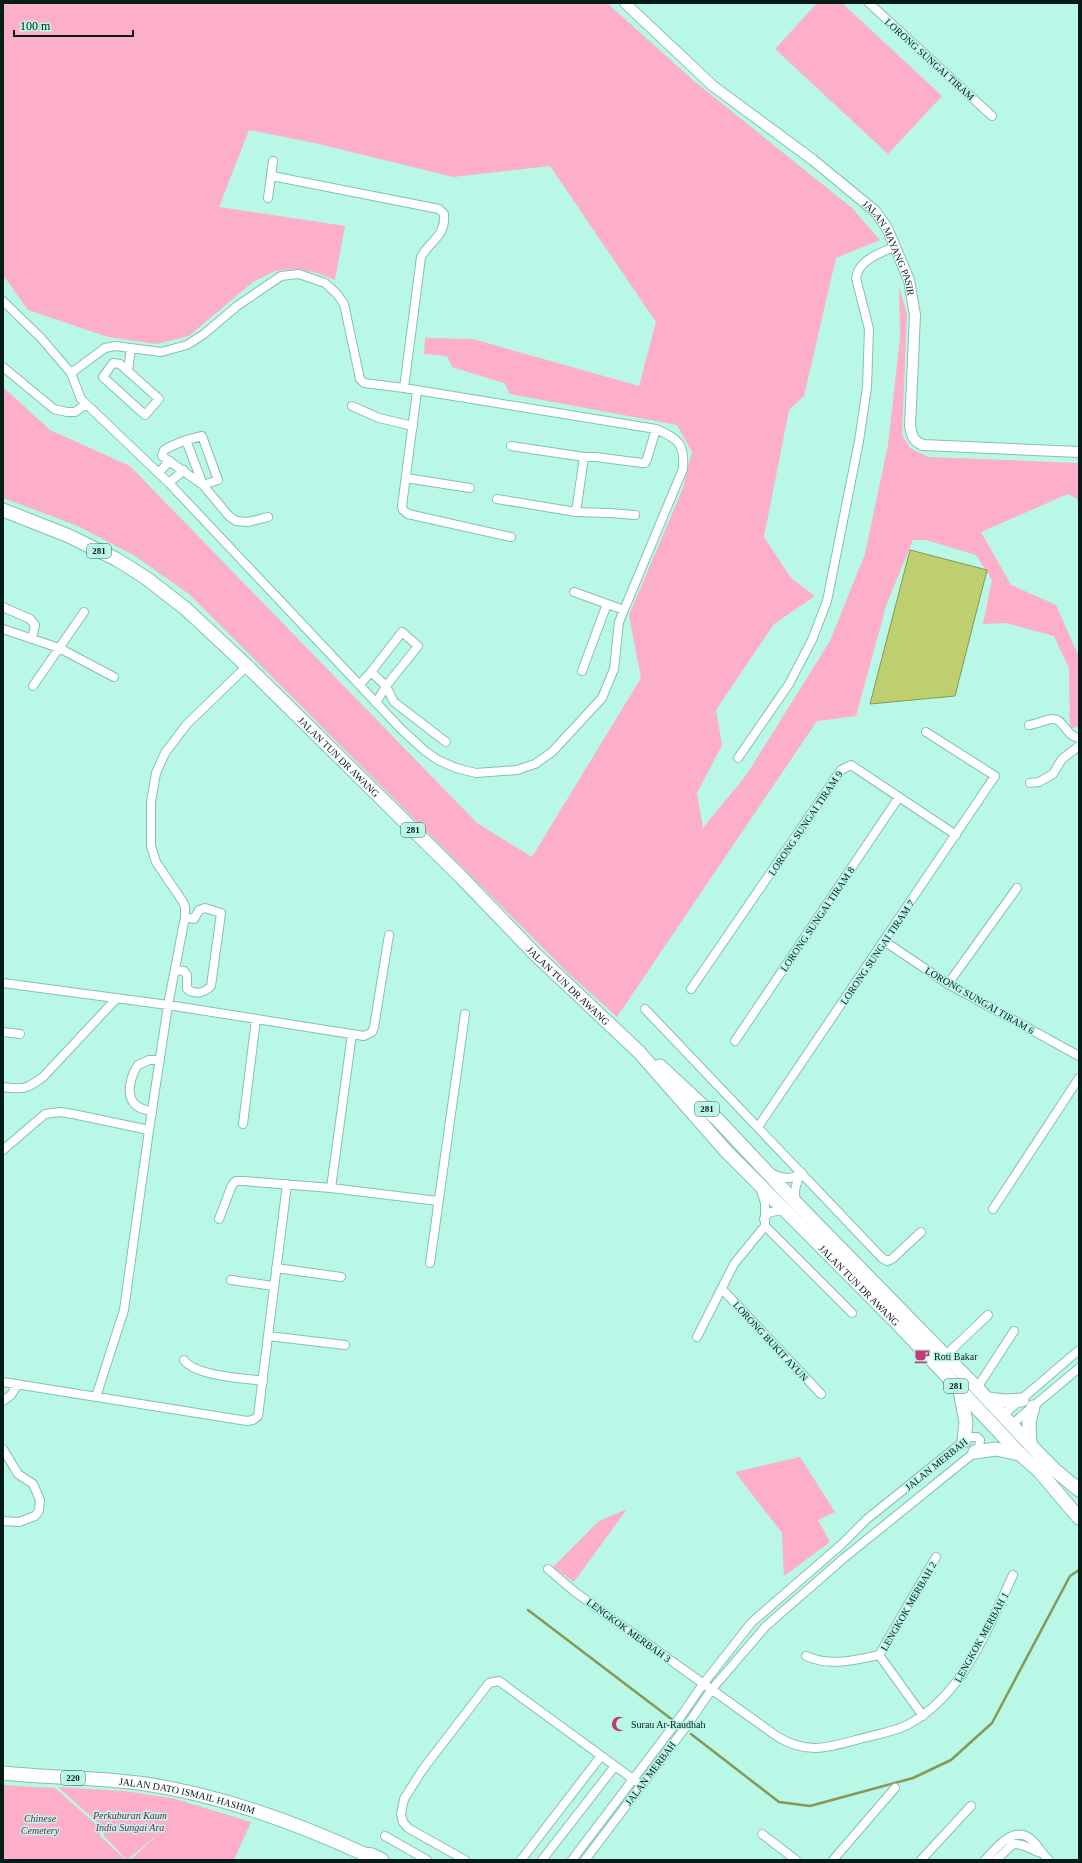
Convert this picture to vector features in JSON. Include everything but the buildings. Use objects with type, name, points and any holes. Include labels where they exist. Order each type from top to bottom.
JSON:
[{"type":"main road","name":"JALAN TUN DR AWANG","points":[[3,510],[69,536],[116,559],[146,578],[186,609],[247,666],[462,878],[535,954],[639,1052],[726,1151],[759,1186],[901,1327],[1020,1454],[1040,1472],[1079,1518]]},
{"type":"main road","name":"JALAN TUN DR AWANG","points":[[639,1052],[662,1068],[701,1104],[946,1355],[1030,1445],[1056,1471],[1079,1490]]},
{"type":"main road","points":[[960,1391],[966,1422],[964,1441]]},
{"type":"main road","points":[[988,1399],[1027,1404],[1030,1445]]},
{"type":"main road","points":[[975,1452],[996,1450],[1020,1454]]},
{"type":"main road","name":"JALAN DATO ISMAIL HASHIM","points":[[3,1773],[144,1784],[188,1791],[258,1812],[322,1835],[366,1857],[372,1855],[382,1860]]},
{"type":"street","name":"JALAN MAYANG PASIR","points":[[625,3],[713,86],[813,160],[875,211],[887,228],[909,280],[915,315],[910,426],[912,437],[916,442],[923,445],[965,448],[1079,452]]},
{"type":"street","name":"LORONG SUNGAI TIRAM","points":[[869,3],[992,116]]},
{"type":"street","points":[[268,198],[273,161]]},
{"type":"street","points":[[272,176],[439,209],[444,214],[445,221],[442,232],[425,250],[421,257],[404,388]]},
{"type":"street","points":[[738,758],[789,684],[812,640],[827,601],[859,441],[868,387],[869,329],[856,278],[858,269],[863,263],[895,246]]},
{"type":"street","points":[[3,301],[41,338],[71,373],[81,399],[169,483],[360,684],[376,703],[424,751],[438,760],[456,768],[476,773],[517,770],[535,764],[552,752],[602,698],[614,668],[617,629],[683,469],[684,456],[681,445],[673,436],[656,429],[404,388],[364,383],[360,379],[344,304],[337,294],[325,283],[299,274],[281,276],[237,306],[204,334],[187,345],[161,352],[115,346],[106,348],[71,373]]},
{"type":"street","points":[[128,371],[131,348]]},
{"type":"street","points":[[114,363],[120,364],[128,371],[159,400],[146,415],[103,377],[114,363]]},
{"type":"street","points":[[3,367],[54,409],[75,412],[86,404]]},
{"type":"street","points":[[417,391],[402,506],[405,513],[511,537]]},
{"type":"street","points":[[352,406],[386,420],[413,426]]},
{"type":"street","points":[[511,446],[584,457],[645,462],[656,429]]},
{"type":"street","points":[[202,485],[218,480],[202,436],[186,440],[164,450],[162,456],[184,470],[202,485],[229,516],[236,521],[248,522],[268,517]]},
{"type":"street","points":[[186,440],[202,485]]},
{"type":"street","points":[[576,512],[584,457]]},
{"type":"street","points":[[158,473],[170,461]]},
{"type":"street","points":[[169,483],[184,470]]},
{"type":"street","points":[[406,478],[470,488]]},
{"type":"street","points":[[496,499],[576,512],[610,513],[635,516]]},
{"type":"street","points":[[574,592],[624,610]]},
{"type":"street","points":[[582,671],[607,604]]},
{"type":"street","points":[[3,607],[30,619],[35,625],[32,639]]},
{"type":"street","points":[[33,686],[84,612]]},
{"type":"street","points":[[3,629],[59,648],[114,677]]},
{"type":"street","points":[[360,684],[402,632],[418,646],[386,686],[376,703]]},
{"type":"street","points":[[96,1397],[124,1310],[168,1005],[185,917],[185,907],[183,902],[156,862],[151,846],[151,802],[156,773],[165,753],[187,724],[247,666]]},
{"type":"street","points":[[371,672],[386,686],[394,702],[446,742]]},
{"type":"street","points":[[1029,725],[1056,720],[1061,722],[1068,734],[1079,738]]},
{"type":"street","name":"LORONG SUNGAI TIRAM 7","points":[[758,1127],[995,776],[926,732]]},
{"type":"street","points":[[1030,783],[1039,782],[1053,774],[1062,759],[1079,746]]},
{"type":"street","name":"LORONG SUNGAI TIRAM 9","points":[[692,989],[841,770],[851,765],[956,834]]},
{"type":"street","name":"LORONG SUNGAI TIRAM 8","points":[[735,1041],[899,797]]},
{"type":"street","points":[[948,984],[1017,888]]},
{"type":"street","points":[[175,970],[184,972],[187,975],[187,989],[191,992],[203,992],[210,986],[221,913],[205,908],[199,910],[194,919],[185,917]]},
{"type":"street","points":[[3,983],[168,1005],[352,1034],[369,1034],[374,1028],[389,935]]},
{"type":"street","name":"LORONG SUNGAI TIRAM 6","points":[[884,941],[948,984],[1079,1056]]},
{"type":"street","points":[[3,1087],[20,1090],[31,1087],[43,1077],[117,998]]},
{"type":"street","points":[[645,1009],[882,1258],[887,1261],[892,1259],[921,1232]]},
{"type":"street","points":[[430,1263],[465,1014]]},
{"type":"street","points":[[242,1124],[256,1019]]},
{"type":"street","points":[[3,1032],[20,1034]]},
{"type":"street","points":[[331,1188],[352,1034]]},
{"type":"street","points":[[152,1112],[137,1106],[132,1100],[130,1092],[132,1077],[138,1064],[149,1060],[160,1060]]},
{"type":"street","points":[[993,1209],[1079,1078]]},
{"type":"street","points":[[3,1150],[45,1114],[60,1112],[73,1114],[149,1130]]},
{"type":"street","points":[[769,1173],[784,1178],[793,1178],[802,1173]]},
{"type":"street","points":[[796,1203],[794,1192],[797,1181],[802,1173]]},
{"type":"street","points":[[219,1219],[232,1185],[236,1182],[287,1184],[331,1188],[438,1201]]},
{"type":"street","points":[[3,1382],[248,1421],[253,1420],[258,1416],[287,1184]]},
{"type":"street","points":[[759,1186],[764,1195],[764,1223],[852,1313]]},
{"type":"street","points":[[697,1337],[734,1264],[764,1223],[768,1213],[780,1210],[786,1212]]},
{"type":"street","points":[[276,1268],[341,1276]]},
{"type":"street","points":[[231,1280],[274,1286]]},
{"type":"street","name":"LORONG BUKIT AYUN","points":[[722,1288],[821,1394]]},
{"type":"street","points":[[946,1355],[988,1315]]},
{"type":"street","points":[[977,1388],[1014,1331]]},
{"type":"street","points":[[268,1336],[345,1345]]},
{"type":"street","points":[[1007,1420],[1027,1404],[1079,1350]]},
{"type":"street","points":[[184,1360],[194,1369],[201,1371],[263,1381]]},
{"type":"street","points":[[1007,1420],[1027,1404],[1079,1368]]},
{"type":"street","points":[[3,1402],[11,1395],[18,1384]]},
{"type":"street","name":"JALAN MERBAH","points":[[572,1860],[634,1780],[703,1684],[752,1622],[842,1544],[867,1519],[969,1437],[977,1437],[980,1440],[980,1444],[975,1452],[844,1558],[774,1619],[712,1689],[585,1860]]},
{"type":"street","points":[[3,1449],[18,1474],[33,1484],[40,1500],[39,1511],[35,1516],[19,1522],[3,1521]]},
{"type":"street","name":"LENGKOK MERBAH 2","points":[[806,1656],[817,1661],[829,1663],[879,1655],[936,1557]]},
{"type":"street","name":"LENGKOK MERBAH 3","points":[[548,1569],[575,1592],[712,1689]]},
{"type":"street","name":"LENGKOK MERBAH 1","points":[[712,1689],[778,1737],[789,1744],[800,1748],[830,1747],[907,1725],[933,1708],[962,1674],[986,1632],[1014,1575]]},
{"type":"street","name":"LENGKOK MERBAH 2","points":[[879,1655],[922,1716]]},
{"type":"street","points":[[465,1860],[408,1828],[403,1822],[401,1807],[404,1799],[423,1769],[489,1682],[499,1680],[641,1785]]},
{"type":"street","points":[[521,1860],[601,1756]]},
{"type":"street","points":[[542,1860],[615,1766]]},
{"type":"street","points":[[833,1860],[896,1788]]},
{"type":"street","points":[[921,1860],[971,1806]]},
{"type":"street","points":[[762,1834],[796,1860]]},
{"type":"street","points":[[986,1860],[1001,1843],[1013,1835],[1027,1836],[1037,1844],[1041,1852],[1049,1860]]},
{"type":"street","points":[[385,1836],[427,1860]]},
{"type":"street","points":[[996,1860],[1013,1844],[1020,1843],[1033,1851],[1041,1852]]},
{"type":"green space","points":[[3,3],[607,3],[694,81],[852,208],[880,240],[836,258],[804,396],[789,410],[764,537],[791,578],[815,596],[774,624],[716,710],[722,745],[697,793],[703,828],[747,774],[830,641],[865,554],[888,445],[900,338],[899,287],[907,314],[902,435],[910,448],[928,457],[1079,463],[1079,500],[1068,494],[981,532],[1011,585],[1056,605],[1079,657],[1079,726],[1070,729],[1069,668],[1054,636],[1006,623],[983,624],[992,580],[976,555],[926,540],[913,540],[887,603],[856,716],[817,721],[617,1017],[567,972],[189,594],[135,556],[78,526],[3,498],[3,387],[50,430],[130,466],[477,823],[532,857],[641,678],[629,615],[683,488],[692,452],[677,425],[510,394],[504,383],[452,367],[447,356],[424,354],[425,338],[473,339],[639,386],[656,322],[550,166],[453,177],[315,143],[249,130],[219,207],[345,226],[335,280],[317,273],[295,269],[275,271],[253,282],[189,336],[156,344],[108,337],[28,310],[3,275]]},
{"type":"green space","points":[[817,3],[842,3],[942,96],[888,154],[775,49]]},
{"type":"green space","points":[[800,1457],[835,1512],[818,1520],[830,1542],[784,1576],[782,1533],[735,1472]]},
{"type":"green space","points":[[627,1509],[574,1582],[553,1567],[599,1521]]},
{"type":"green space","name":"Chinese Cemetery","points":[[3,1785],[55,1788],[99,1827],[100,1836],[126,1860],[3,1860]]},
{"type":"green space","name":"Perkuburan Kaum India Sungai Ara","points":[[58,1787],[124,1791],[172,1798],[251,1822],[234,1860],[130,1860],[164,1829],[127,1860],[104,1836],[103,1827]]},
{"type":"shaded area","points":[[910,550],[987,570],[955,696],[870,704]]},
{"type":"waterway","points":[[691,1734],[779,1802],[810,1806],[913,1778],[951,1760],[992,1723],[1070,1576],[1079,1570]]},
{"type":"waterway","points":[[528,1610],[674,1721]]},
{"type":"place","name":"Roti Bakar","points":[[922,1356]]},
{"type":"place","name":"Surau Ar-Raudhah","points":[[619,1724]]}]
